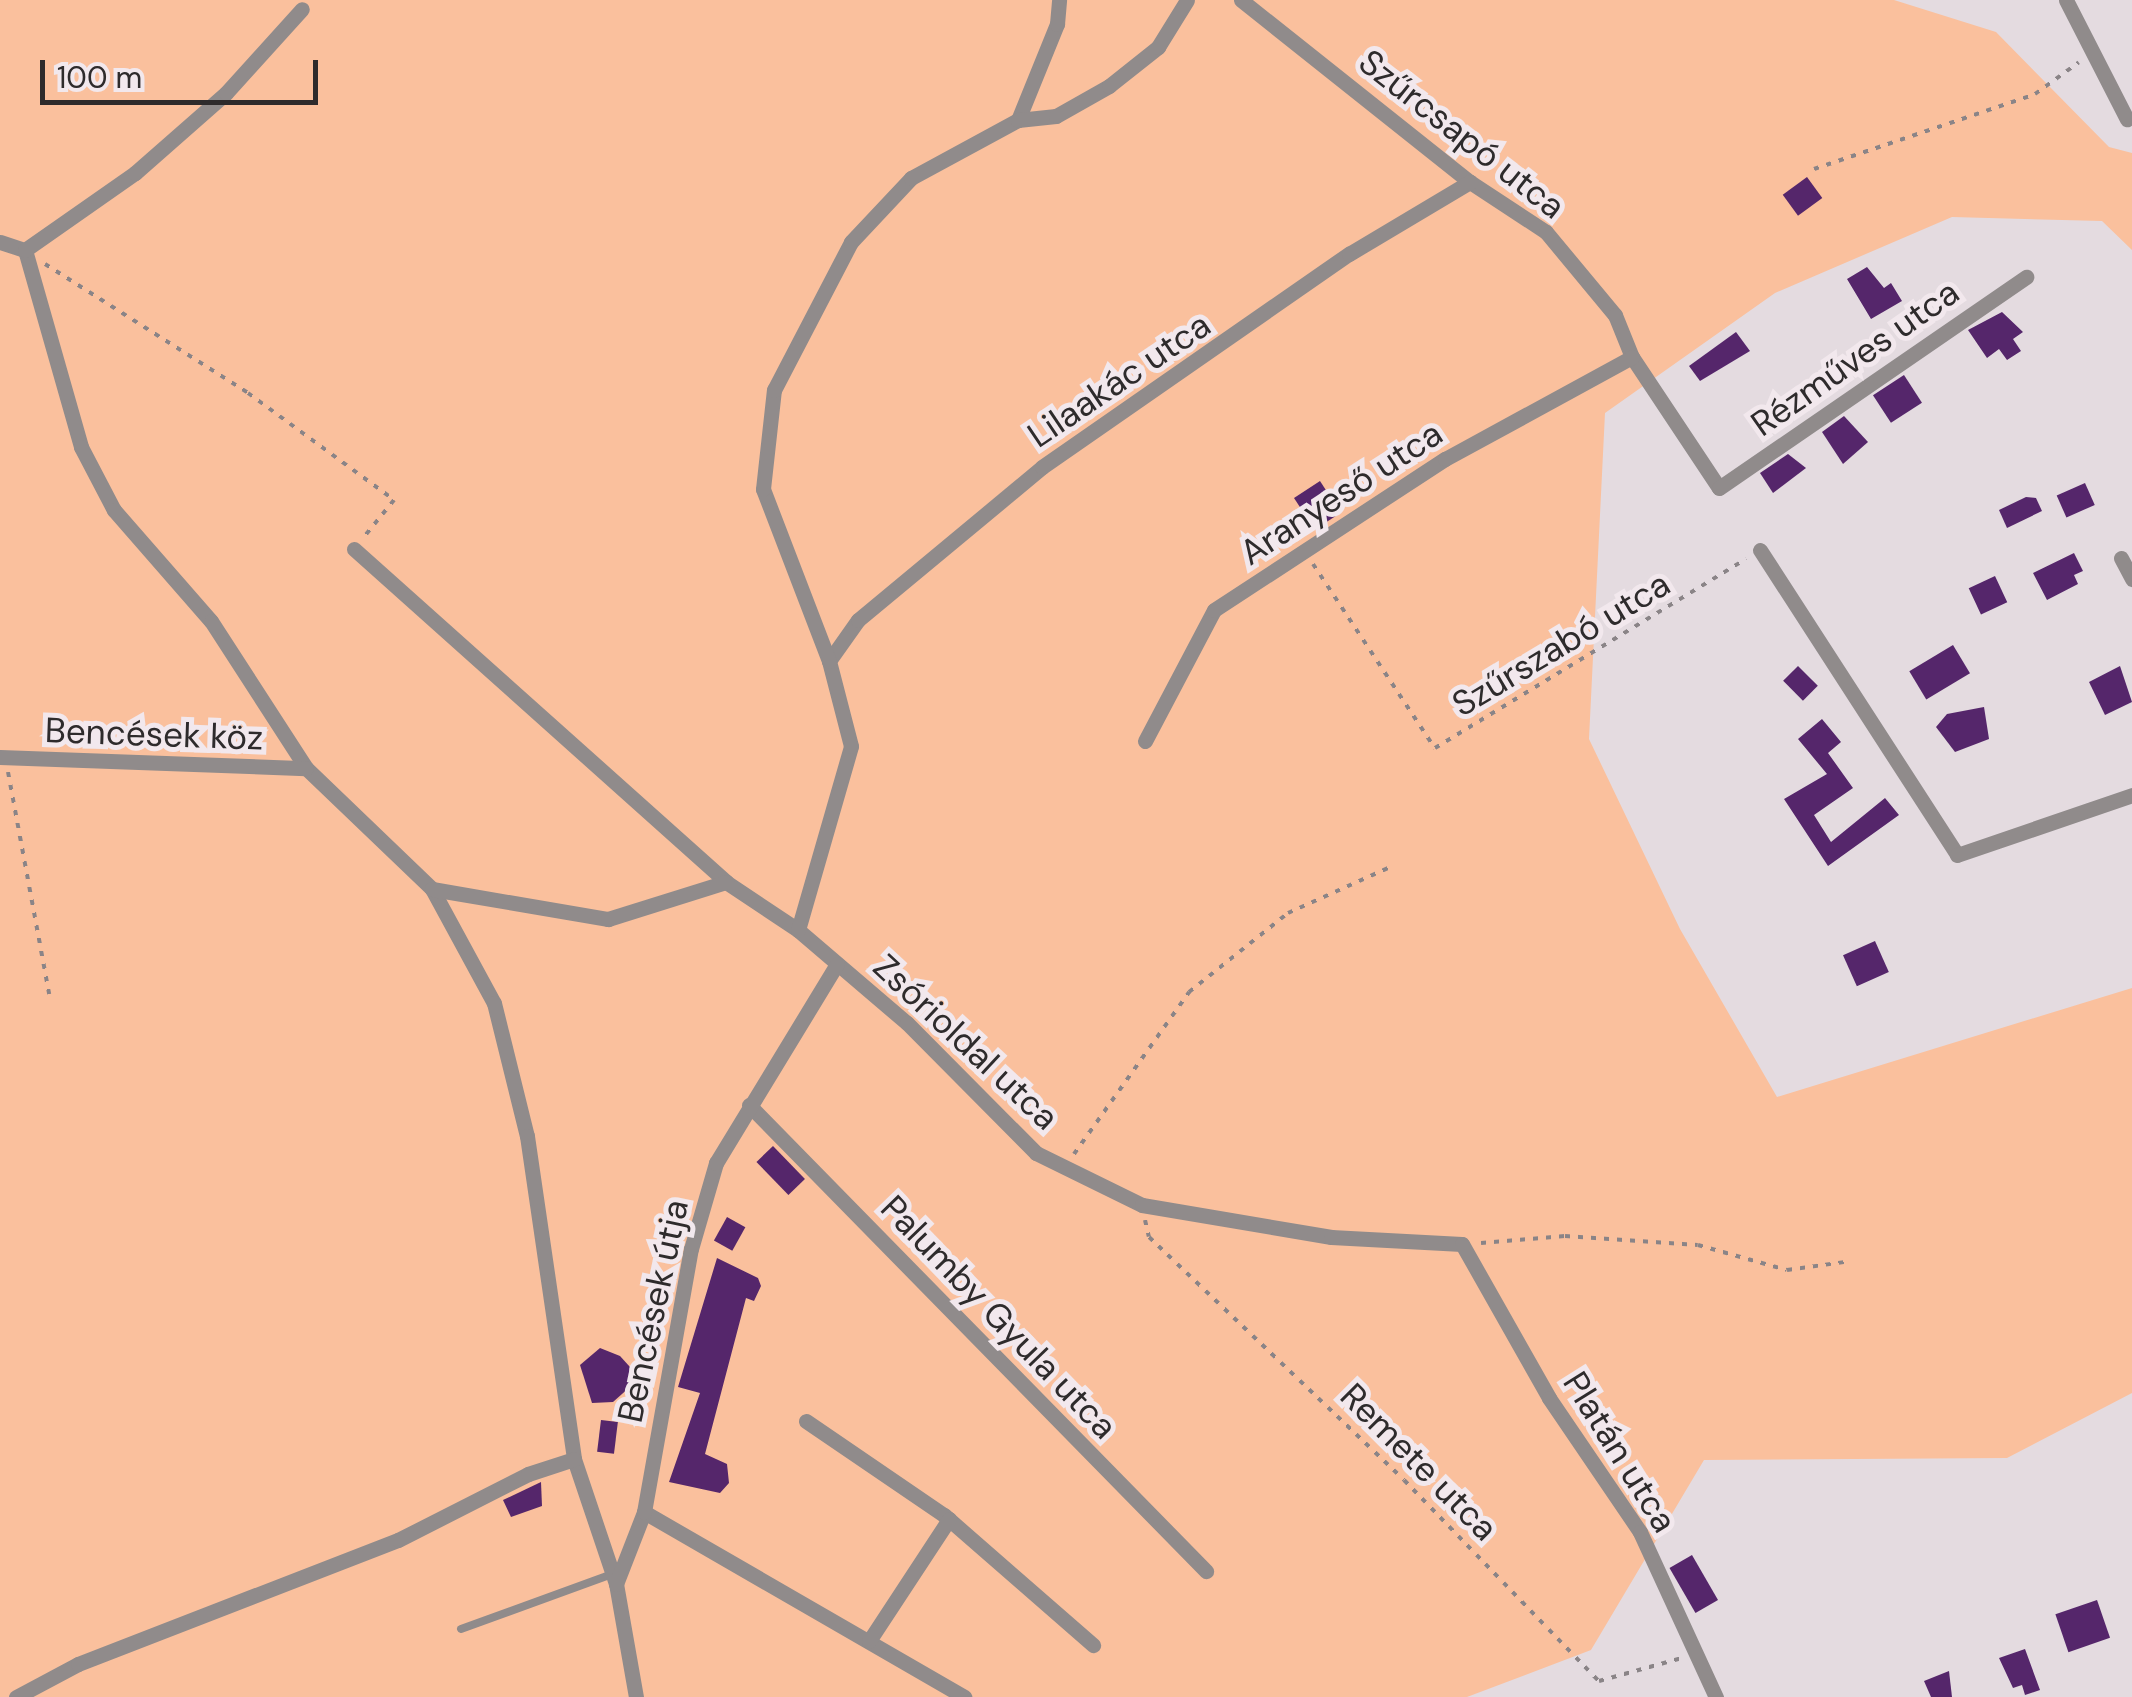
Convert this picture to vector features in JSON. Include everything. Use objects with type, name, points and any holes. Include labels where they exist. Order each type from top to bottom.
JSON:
[{"type":"street","points":[[1018,120],[1056,24],[1059,0]]},
{"type":"street","points":[[798,930],[851,746],[829,660],[763,490],[774,390],[850,242],[911,178],[1018,120],[1056,116],[1108,86],[1158,47],[1186,0]]},
{"type":"street","name":"Szűrcsapó utca","points":[[1241,0],[1470,182],[1546,232],[1614,316],[1632,358],[1719,488]]},
{"type":"street","points":[[2066,0],[2127,119]]},
{"type":"street","points":[[25,250],[135,173],[226,93],[302,9]]},
{"type":"street","name":"Lilaakác utca","points":[[829,660],[858,620],[1042,468],[1349,254],[1470,182]]},
{"type":"street","points":[[0,242],[25,250]]},
{"type":"street","points":[[25,250],[81,447],[114,510],[211,621],[306,768],[432,889],[494,1003],[528,1136],[574,1458],[614,1579],[636,1697]]},
{"type":"street","name":"Rézműves utca","points":[[1719,488],[2026,277]]},
{"type":"street","name":"Aranyeső utca","points":[[1145,741],[1214,610],[1445,459],[1632,358]]},
{"type":"street","name":"Zsórioldal utca","points":[[354,549],[726,882],[798,930],[907,1023],[1036,1153],[1142,1205],[1331,1237],[1462,1244]]},
{"type":"street","points":[[1760,550],[1958,856],[2132,795]]},
{"type":"street","points":[[2121,558],[2132,579]]},
{"type":"street","name":"Bencések köz","points":[[3,758],[306,768]]},
{"type":"street","points":[[432,889],[608,919],[726,882]]},
{"type":"street","name":"Bencések útja","points":[[614,1579],[644,1512],[691,1249],[716,1163],[837,964]]},
{"type":"street","name":"Palumby Gyula utca","points":[[749,1105],[1206,1571]]},
{"type":"street","name":"Platán utca","points":[[1462,1244],[1549,1398],[1640,1532],[1716,1697]]},
{"type":"street","points":[[806,1421],[948,1519],[1093,1645]]},
{"type":"street","points":[[16,1697],[78,1664],[398,1540],[528,1474],[574,1458]]},
{"type":"street","points":[[644,1512],[965,1697]]},
{"type":"street","points":[[869,1641],[948,1519]]},
{"type":"lane","points":[[461,1628],[614,1579]]},
{"type":"path","points":[[1814,169],[2035,94],[2067,77],[2092,48]]},
{"type":"path","points":[[25,250],[248,393],[394,500],[354,549]]},
{"type":"path","name":"Szűrszabó utca","points":[[1305,551],[1435,748],[1760,550]]},
{"type":"path","points":[[3,758],[49,994]]},
{"type":"path","points":[[1066,1167],[1189,992],[1288,914],[1388,868]]},
{"type":"path","name":"Remete utca","points":[[1142,1205],[1149,1236],[1404,1480],[1600,1680],[1697,1654]]},
{"type":"path","points":[[1462,1244],[1565,1236],[1698,1245],[1788,1270],[1845,1262]]},
{"type":"shaded area","points":[[0,0],[1894,0],[1996,32],[2109,147],[2132,153],[2132,250],[2102,221],[1952,217],[1775,293],[1605,413],[1589,739],[1680,929],[1777,1097],[2132,988],[2132,1393],[2007,1458],[1704,1460],[1591,1650],[1467,1697],[0,1697]]},
{"type":"building","points":[[1807,177],[1822,198],[1798,216],[1783,195]]},
{"type":"building","points":[[1867,267],[1884,288],[1891,283],[1902,301],[1871,319],[1847,279]]},
{"type":"building","points":[[2002,312],[2023,332],[2013,339],[2021,351],[2007,360],[1999,349],[1987,358],[1968,330]]},
{"type":"building","points":[[1736,332],[1750,351],[1700,381],[1689,366]]},
{"type":"building","points":[[1904,375],[1922,403],[1891,423],[1873,395]]},
{"type":"building","points":[[1844,416],[1868,442],[1843,464],[1822,432]]},
{"type":"building","points":[[1788,454],[1806,468],[1773,493],[1760,473]]},
{"type":"building","points":[[1320,481],[1341,513],[1315,530],[1294,498]]},
{"type":"building","points":[[2085,483],[2095,505],[2066,518],[2057,496]]},
{"type":"building","points":[[2026,497],[2036,498],[2042,511],[2007,528],[1999,510]]},
{"type":"building","points":[[2074,553],[2083,571],[2074,575],[2078,584],[2047,600],[2033,573]]},
{"type":"building","points":[[1995,576],[2007,602],[1981,615],[1969,588]]},
{"type":"building","points":[[1953,645],[1970,673],[1926,700],[1909,671]]},
{"type":"building","points":[[1798,666],[1818,686],[1803,701],[1783,681]]},
{"type":"building","points":[[2120,666],[2132,702],[2105,715],[2089,682]]},
{"type":"building","points":[[1984,707],[1989,739],[1955,752],[1936,727],[1947,714]]},
{"type":"building","points":[[1822,719],[1841,742],[1828,753],[1853,788],[1814,815],[1831,842],[1885,798],[1899,815],[1828,866],[1784,799],[1827,774],[1798,739]]},
{"type":"building","points":[[1875,941],[1889,972],[1857,986],[1843,955]]},
{"type":"building","points":[[773,1146],[805,1179],[788,1195],[756,1162]]},
{"type":"building","points":[[727,1217],[745,1227],[732,1251],[714,1241]]},
{"type":"building","points":[[717,1258],[758,1278],[761,1286],[754,1301],[746,1298],[705,1454],[727,1464],[729,1483],[720,1493],[669,1482],[700,1393],[678,1387]]},
{"type":"building","points":[[600,1348],[620,1356],[640,1378],[613,1402],[592,1403],[580,1365]]},
{"type":"building","points":[[601,1420],[618,1422],[614,1454],[597,1452]]},
{"type":"building","points":[[541,1482],[542,1506],[511,1517],[503,1500]]},
{"type":"building","points":[[1692,1555],[1718,1600],[1695,1613],[1669,1568]]},
{"type":"building","points":[[2097,1600],[2110,1638],[2068,1652],[2055,1614]]},
{"type":"building","points":[[2025,1649],[2040,1690],[2025,1695],[2022,1685],[2013,1688],[1999,1658]]},
{"type":"building","points":[[1949,1671],[1952,1697],[1931,1697],[1924,1681]]}]
